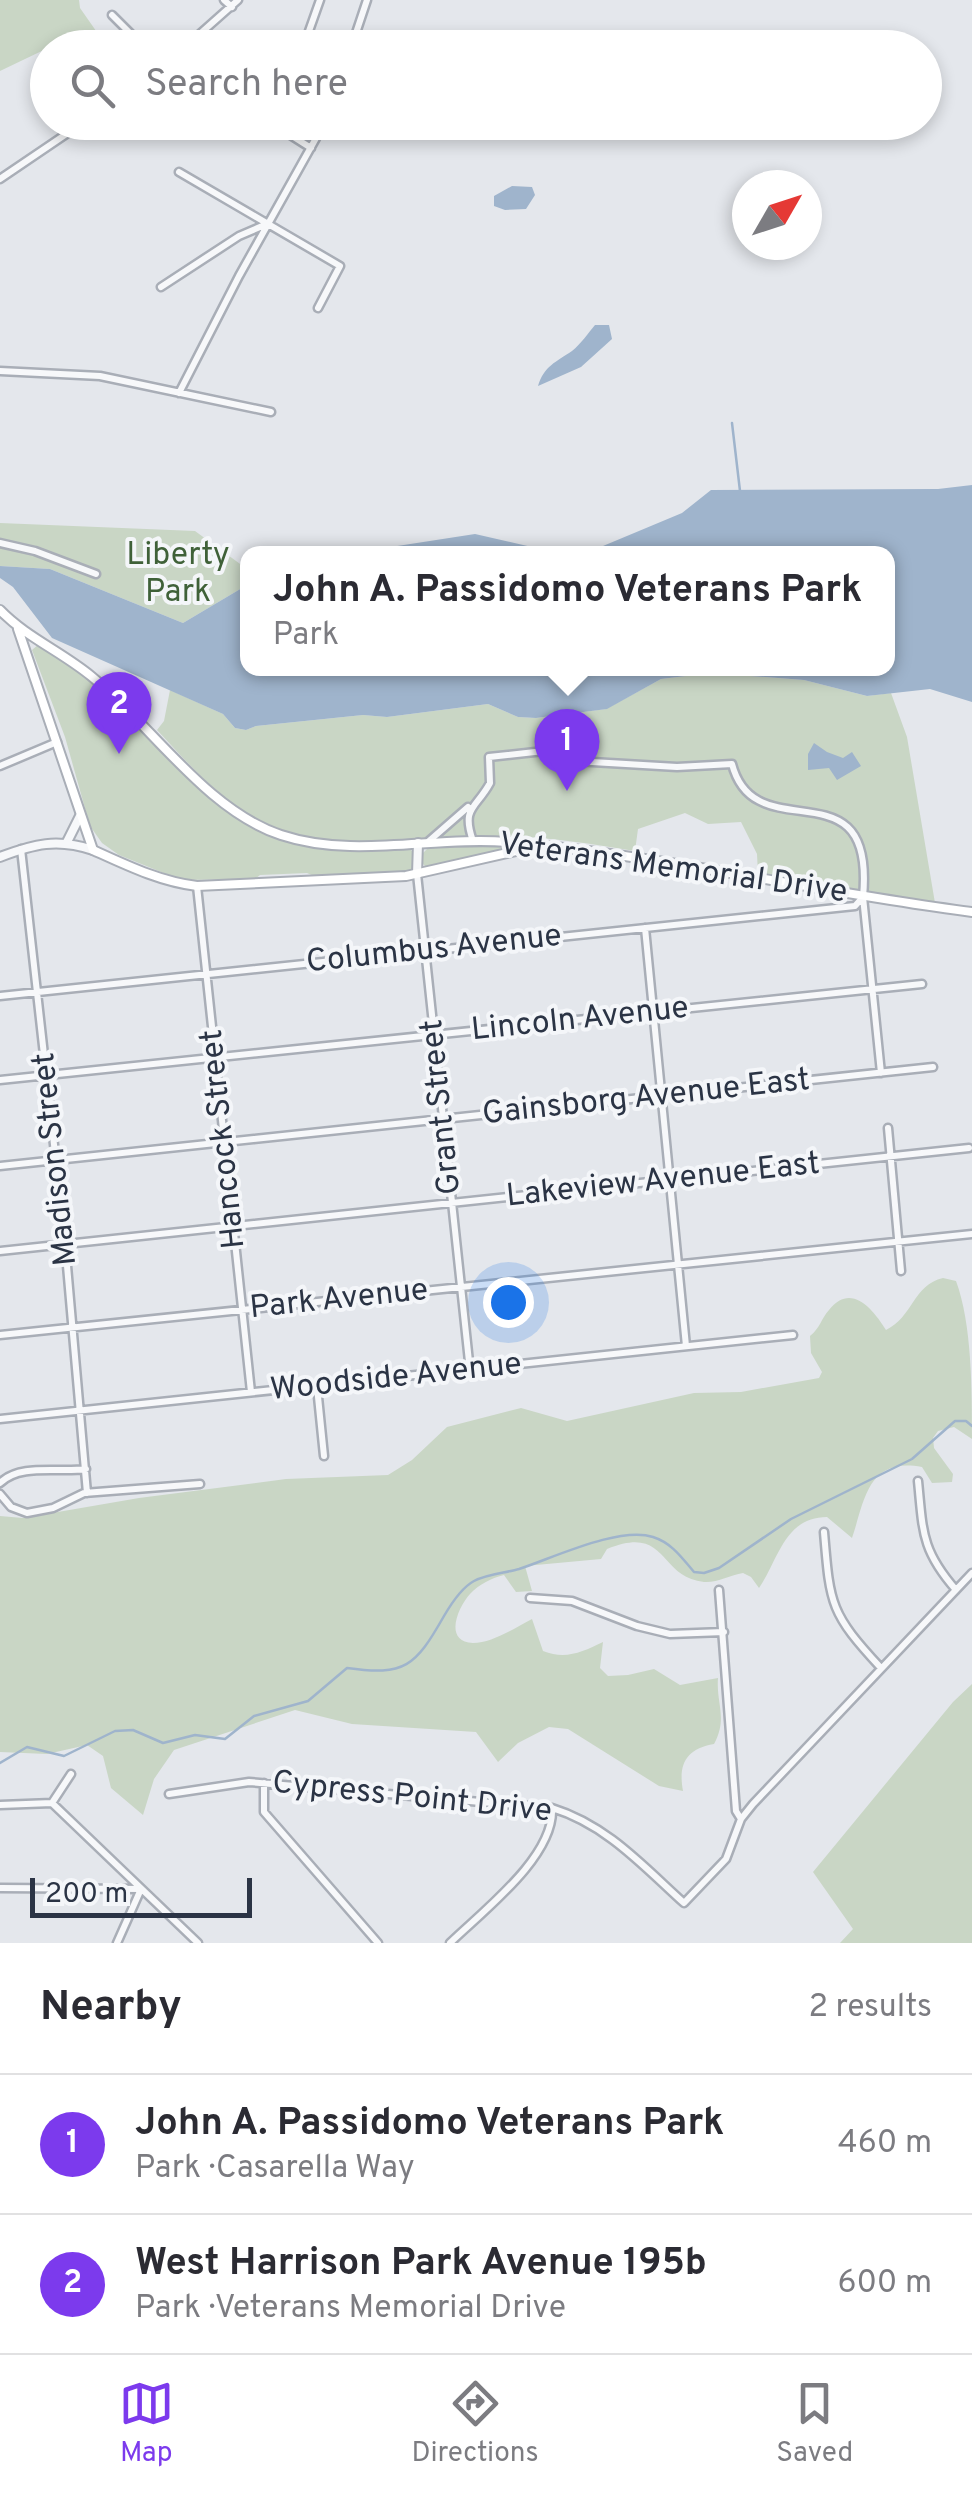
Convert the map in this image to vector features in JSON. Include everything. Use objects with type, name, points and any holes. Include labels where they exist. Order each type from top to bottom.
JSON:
[{"type":"main road","points":[[0,610],[18,629],[93,850],[179,884],[198,886],[417,874],[536,846]]},
{"type":"main road","name":"Veterans Memorial Drive","points":[[18,629],[95,679],[204,785],[252,822],[283,836],[324,844],[473,841],[608,853],[972,912]]},
{"type":"street","points":[[224,0],[235,3]]},
{"type":"street","points":[[309,30],[320,0]]},
{"type":"street","points":[[358,30],[367,0]]},
{"type":"street","points":[[204,30],[235,3]]},
{"type":"street","points":[[112,15],[127,30]]},
{"type":"street","points":[[0,178],[57,140]]},
{"type":"street","points":[[299,140],[312,148]]},
{"type":"street","points":[[179,393],[316,140]]},
{"type":"street","points":[[179,172],[340,266],[318,308]]},
{"type":"street","points":[[161,286],[239,236],[268,223]]},
{"type":"street","points":[[0,371],[100,376],[271,412]]},
{"type":"street","points":[[0,543],[35,551],[96,574]]},
{"type":"street","points":[[0,766],[57,742]]},
{"type":"street","points":[[423,843],[482,796],[490,783],[489,757],[571,748],[575,761],[677,767],[732,764],[742,789],[754,800],[830,816],[843,822],[864,850],[864,897],[880,1073]]},
{"type":"street","points":[[473,802],[468,822],[473,841]]},
{"type":"street","points":[[67,842],[80,816]]},
{"type":"street","points":[[0,858],[42,842],[67,842],[93,850]]},
{"type":"street","name":"Grant Street","points":[[423,843],[417,874],[470,1371]]},
{"type":"street","name":"Madison Street","points":[[21,849],[48,1076],[87,1493]]},
{"type":"street","name":"Hancock Street","points":[[198,886],[251,1392]]},
{"type":"street","name":"Columbus Avenue","points":[[0,996],[855,906],[864,897]]},
{"type":"street","points":[[644,928],[686,1346]]},
{"type":"street","name":"Lincoln Avenue","points":[[0,1080],[922,984]]},
{"type":"street","name":"Gainsborg Avenue East","points":[[0,1166],[933,1067]]},
{"type":"street","points":[[888,1128],[901,1271]]},
{"type":"street","name":"Lakeview Avenue East","points":[[0,1251],[968,1148]]},
{"type":"street","name":"Park Avenue","points":[[0,1335],[972,1234]]},
{"type":"street","name":"Woodside Avenue","points":[[0,1419],[793,1335]]},
{"type":"street","points":[[317,1387],[324,1456]]},
{"type":"street","points":[[0,1482],[19,1472],[86,1469]]},
{"type":"street","points":[[918,1481],[928,1551],[956,1590]]},
{"type":"street","points":[[0,1494],[11,1507],[27,1513],[53,1508],[87,1493],[200,1484]]},
{"type":"street","points":[[824,1532],[831,1602],[845,1628],[881,1668]]},
{"type":"street","points":[[718,1590],[736,1811],[740,1819],[972,1572]]},
{"type":"street","points":[[530,1598],[572,1602],[670,1634],[724,1632]]},
{"type":"street","points":[[52,1803],[71,1774]]},
{"type":"street","name":"Cypress Point Drive","points":[[169,1794],[226,1784],[264,1784],[552,1808],[577,1816],[607,1834],[684,1903],[726,1859],[736,1840],[740,1819]]},
{"type":"street","points":[[264,1784],[264,1812],[378,1943]]},
{"type":"street","points":[[0,1805],[52,1803],[198,1943]]},
{"type":"street","points":[[450,1943],[538,1854],[549,1834],[552,1808]]},
{"type":"street","points":[[0,1888],[141,1888]]},
{"type":"street","points":[[116,1943],[141,1888]]},
{"type":"green space","points":[[0,0],[79,0],[95,30],[30,30],[30,57],[0,71]]},
{"type":"green space","name":"Liberty Park","points":[[0,523],[195,531],[240,564],[240,589],[183,623],[50,569],[0,566]]},
{"type":"green space","points":[[39,644],[102,690],[225,808],[247,822],[269,833],[313,844],[409,848],[414,853],[413,868],[181,880],[119,855],[102,843],[90,826],[65,737],[32,650]]},
{"type":"green space","points":[[751,676],[804,680],[867,696],[891,693],[907,737],[935,903],[758,874],[757,854],[741,822],[708,824],[685,813],[638,829],[635,851],[510,836],[374,841],[314,838],[286,831],[244,812],[204,780],[157,730],[164,721],[170,690],[223,714],[235,728],[246,730],[488,704],[518,717],[536,718],[606,709],[661,679]]},
{"type":"green space","points":[[430,846],[507,848],[426,867],[423,864],[423,853]]},
{"type":"green space","points":[[943,1278],[956,1281],[961,1298],[971,1379],[972,1439],[954,1427],[938,1431],[933,1438],[934,1448],[953,1474],[952,1482],[932,1483],[922,1467],[904,1466],[879,1475],[865,1496],[852,1538],[827,1517],[801,1524],[784,1542],[759,1588],[743,1573],[709,1582],[689,1578],[653,1547],[627,1543],[607,1549],[601,1559],[525,1566],[532,1591],[516,1592],[504,1575],[477,1587],[461,1607],[456,1630],[464,1641],[488,1641],[532,1619],[543,1651],[551,1654],[581,1652],[603,1642],[600,1668],[608,1676],[654,1669],[680,1685],[718,1678],[718,1735],[714,1744],[686,1759],[683,1791],[659,1786],[568,1729],[549,1727],[518,1743],[498,1762],[476,1732],[352,1724],[295,1710],[174,1750],[154,1779],[143,1815],[111,1788],[103,1756],[87,1745],[47,1754],[0,1752],[0,1516],[23,1518],[286,1479],[388,1475],[412,1460],[447,1427],[521,1408],[567,1421],[694,1393],[741,1392],[819,1378],[822,1372],[811,1353],[810,1336],[837,1302],[853,1298],[861,1302],[886,1330],[902,1317],[925,1287]]},
{"type":"green space","points":[[972,1684],[972,1943],[840,1943],[853,1929],[813,1872]]},
{"type":"water","points":[[512,186],[532,187],[535,195],[526,209],[494,206],[494,196]]},
{"type":"water","points":[[595,325],[609,325],[612,339],[581,367],[538,386],[547,369],[575,348]]},
{"type":"water","points":[[972,485],[972,702],[930,689],[867,696],[804,680],[751,676],[895,676],[895,546],[603,546],[682,513],[711,490],[938,489]]},
{"type":"water","points":[[475,534],[527,546],[397,546]]},
{"type":"water","points":[[0,566],[50,569],[183,623],[240,589],[240,676],[686,676],[661,679],[607,709],[536,718],[518,717],[488,704],[246,730],[235,728],[223,714],[52,638],[13,587],[0,578]]},
{"type":"water","points":[[814,743],[843,758],[852,752],[861,766],[837,780],[829,768],[808,770],[808,754]]},
{"type":"waterway","points":[[732,423],[740,491]]},
{"type":"waterway","points":[[0,1763],[27,1747],[64,1756],[115,1731],[133,1730],[163,1743],[195,1735],[225,1739],[254,1716],[308,1701],[347,1668],[383,1670],[406,1664],[425,1647],[457,1597],[474,1581],[605,1539],[653,1537],[671,1547],[694,1572],[719,1568],[791,1519],[912,1459],[955,1421],[966,1421],[972,1426]]},
{"type":"place","name":"West Harrison Park Avenue 195b","points":[[119,754]]},
{"type":"place","name":"John A. Passidomo Veterans Park","points":[[567,791]]}]
